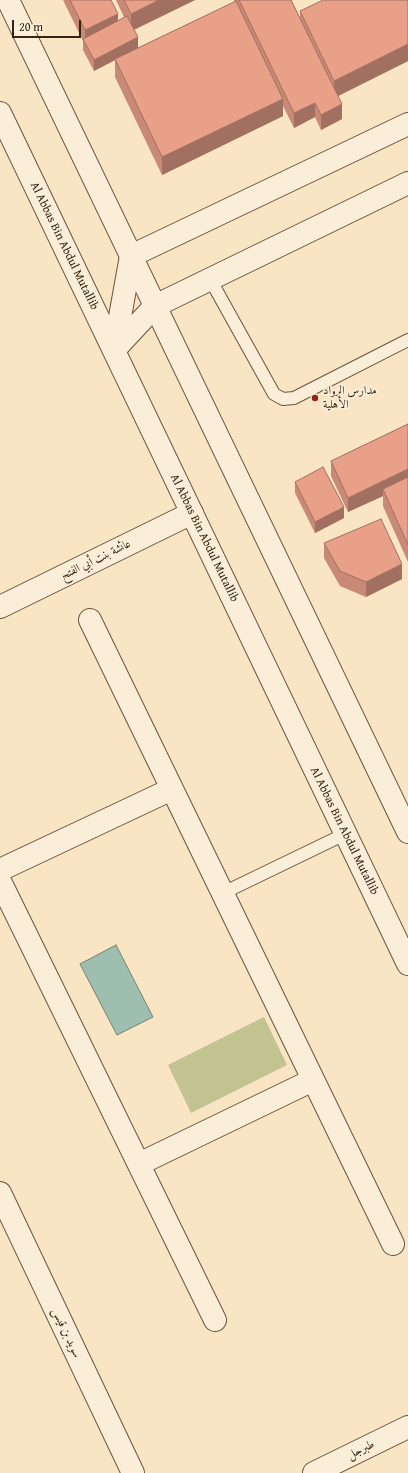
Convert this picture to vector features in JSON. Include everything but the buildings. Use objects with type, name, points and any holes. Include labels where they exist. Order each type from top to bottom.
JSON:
[{"type":"street","points":[[8,0],[408,832]]},
{"type":"street","name":"Al Abbas Bin Abdul Mutallib","points":[[0,113],[408,964]]},
{"type":"street","points":[[131,256],[408,124]]},
{"type":"street","points":[[114,350],[156,306],[408,183]]},
{"type":"street","points":[[114,350],[131,256]]},
{"type":"street","name":"عائشة بنت أبي الفتح","points":[[0,607],[192,513]]},
{"type":"street","points":[[90,620],[393,1244]]},
{"type":"street","points":[[0,870],[172,789]]},
{"type":"street","points":[[0,881],[215,1320]]},
{"type":"street","points":[[139,1164],[313,1080]]},
{"type":"street","name":"سويد بن قيس","points":[[0,1193],[133,1473]]},
{"type":"street","name":"طبرجل","points":[[314,1473],[408,1426]]},
{"type":"lane","points":[[210,279],[274,394],[283,399],[294,398],[408,340]]},
{"type":"lane","points":[[223,893],[345,834]]},
{"type":"green space","points":[[264,1017],[287,1065],[191,1113],[168,1065]]},
{"type":"shaded area","points":[[116,945],[153,1017],[117,1035],[80,964]]},
{"type":"place","name":"مدارس الرواد الأهلية","points":[[315,398]]}]
